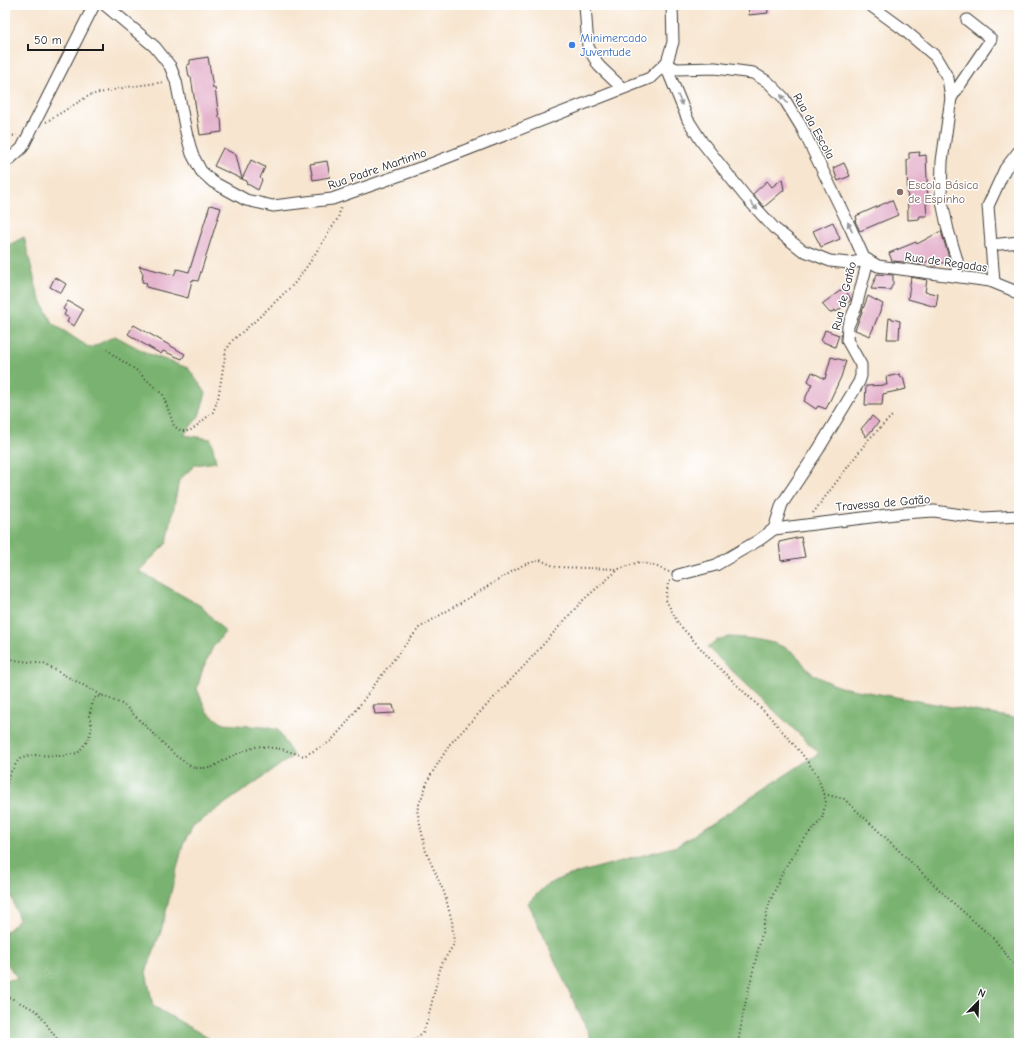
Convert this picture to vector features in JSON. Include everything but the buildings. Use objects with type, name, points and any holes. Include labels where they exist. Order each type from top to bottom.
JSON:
[{"type":"street","points":[[5,162],[22,148],[94,5]]},
{"type":"street","name":"Rua Padre Martinho","points":[[105,5],[155,47],[170,66],[176,81],[192,154],[201,171],[213,182],[246,200],[274,206],[332,199],[424,167],[650,78],[668,62],[673,42],[672,5]]},
{"type":"street","points":[[585,5],[588,47],[599,66],[622,88]]},
{"type":"street","points":[[870,5],[903,29],[935,56],[948,78],[951,98],[942,161],[941,196],[948,230],[957,260],[957,276]]},
{"type":"street","points":[[951,98],[991,39],[967,20]]},
{"type":"street","name":"Rua de Gatão","points":[[665,64],[688,120],[702,142],[745,196],[774,228],[802,250],[830,261],[849,263],[868,260],[856,307],[848,326],[847,340],[861,365],[861,376],[859,382],[818,450],[782,504],[774,529]]},
{"type":"street","name":"Rua da Escola","points":[[665,64],[677,69],[715,68],[753,73],[768,82],[783,97],[806,135],[864,258],[868,260]]},
{"type":"street","points":[[994,282],[988,206],[1005,169],[1019,150]]},
{"type":"street","points":[[991,245],[1019,242]]},
{"type":"street","name":"Rua de Regadas","points":[[868,260],[878,266],[994,282],[1012,290],[1019,295]]},
{"type":"street","name":"Travessa de Gatão","points":[[774,529],[903,513],[934,511],[983,518],[1019,516]]},
{"type":"street","points":[[678,575],[716,565],[759,540],[774,529]]},
{"type":"path","points":[[40,126],[90,96],[127,86],[176,81]]},
{"type":"path","points":[[107,349],[116,357],[136,370],[163,395],[174,426],[181,431],[189,431],[194,428],[213,412],[218,399],[226,350],[233,340],[294,284],[338,218],[345,194]]},
{"type":"path","points":[[810,524],[813,514],[868,440],[893,415]]},
{"type":"path","points":[[5,657],[8,659],[44,664],[103,696],[124,705],[176,756],[194,768],[211,768],[231,756],[258,746],[304,756],[330,742],[345,725],[390,664],[419,628],[523,565],[540,560],[556,567],[619,569],[639,562],[655,566],[678,575],[668,583],[666,600],[678,623],[711,660],[770,718],[802,754],[818,775],[826,801],[822,819],[801,843],[784,869],[769,904],[744,1009],[738,1043]]},
{"type":"path","points":[[411,1043],[423,1032],[427,1022],[441,965],[454,944],[452,921],[444,892],[426,852],[417,810],[429,778],[450,744],[524,666],[582,601],[619,569]]},
{"type":"path","points":[[5,792],[10,772],[19,759],[34,755],[61,756],[78,753],[88,740],[92,728],[89,716],[94,698],[103,696]]},
{"type":"path","points":[[824,794],[844,799],[950,900],[995,940],[1019,971]]},
{"type":"path","points":[[5,996],[37,1012],[60,1043]]},
{"type":"green space","points":[[24,237],[38,294],[52,323],[90,348],[115,336],[149,354],[188,368],[206,393],[199,416],[184,435],[211,439],[216,462],[195,465],[179,480],[167,543],[139,571],[201,606],[225,632],[213,647],[203,668],[197,689],[207,712],[223,724],[264,727],[278,730],[293,756],[193,826],[183,845],[161,931],[146,972],[153,1006],[217,1043],[5,1043],[5,980],[18,979],[5,961],[5,932],[19,920],[5,876],[5,247]]},
{"type":"green space","points":[[729,637],[755,639],[788,649],[799,658],[809,671],[840,687],[1019,719],[1019,1043],[593,1043],[528,903],[544,887],[563,877],[677,846],[819,753],[707,647],[717,640]]},
{"type":"place","name":"Minimercado Juventude","points":[[572,45]]},
{"type":"place","name":"Escola Básica de Espinho","points":[[900,192]]}]
